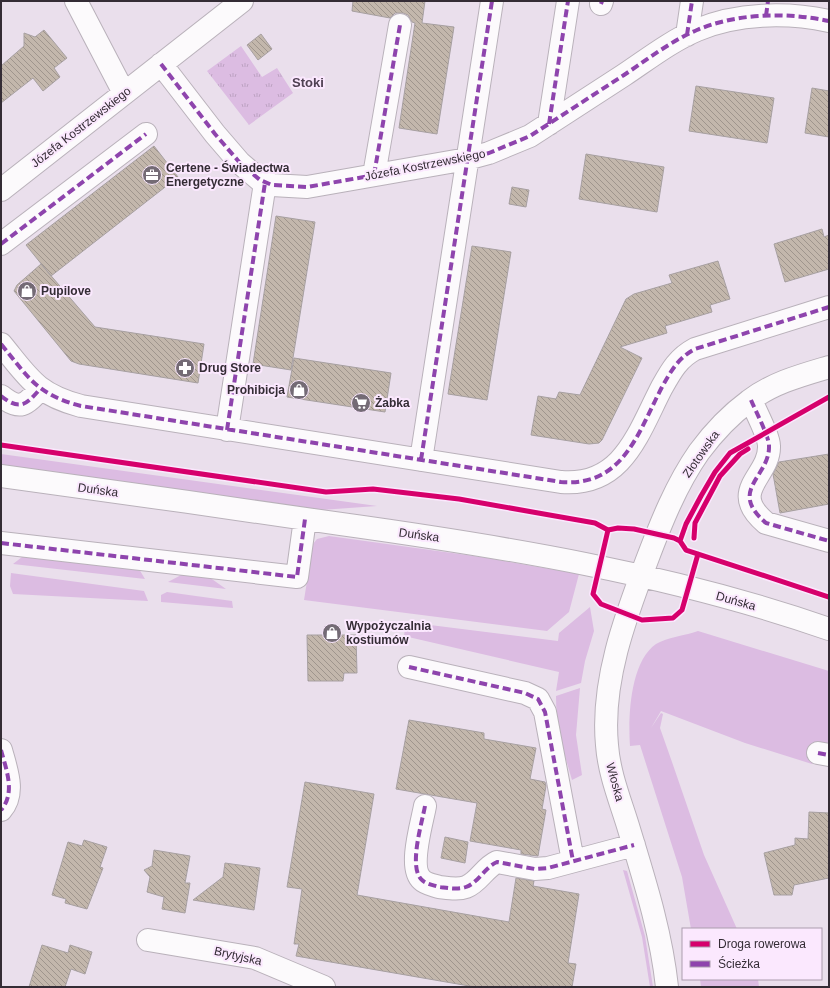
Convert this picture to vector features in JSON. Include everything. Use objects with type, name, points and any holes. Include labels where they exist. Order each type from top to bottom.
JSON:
[{"type":"street","points":[[76,1],[124,93]]},
{"type":"street","name":"Józefa Kostrzewskiego","points":[[1,190],[242,1]]},
{"type":"street","points":[[421,460],[492,1]]},
{"type":"street","points":[[549,124],[568,1]]},
{"type":"street","points":[[687,35],[692,1]]},
{"type":"street","name":"Józefa Kostrzewskiego","points":[[161,64],[229,151],[250,173],[265,183],[283,187],[307,187],[467,159],[510,145],[549,124],[687,35],[727,21],[767,9],[798,17],[829,22]]},
{"type":"street","points":[[374,175],[400,25]]},
{"type":"street","points":[[1,244],[146,134]]},
{"type":"street","points":[[227,430],[265,183]]},
{"type":"street","points":[[1,344],[40,389],[57,398],[81,406],[561,482],[578,483],[589,481],[612,470],[622,460],[673,366],[688,352],[829,308]]},
{"type":"street","name":"Złotowska","points":[[641,575],[667,510],[699,453],[716,431],[750,400],[798,376],[829,367]]},
{"type":"street","points":[[1,396],[12,404],[23,405],[28,402],[40,389]]},
{"type":"street","points":[[750,400],[769,444],[765,462],[750,489],[752,507],[758,516],[766,523],[829,541]]},
{"type":"street","name":"Duńska","points":[[1,476],[305,518],[514,550],[641,575],[731,599],[829,630]]},
{"type":"street","points":[[1,544],[297,577],[305,518]]},
{"type":"street","name":"Włoska","points":[[641,575],[624,624],[615,658],[606,709],[607,746],[616,788],[656,920],[661,945],[666,987]]},
{"type":"street","points":[[409,667],[525,693],[538,698],[545,712],[574,861]]},
{"type":"street","points":[[1,750],[9,786],[7,802],[1,810]]},
{"type":"street","points":[[424,806],[415,866],[421,880],[430,885],[459,889],[467,887],[491,865],[497,862],[535,869],[548,868],[634,845]]},
{"type":"street","name":"Brytyjska","points":[[148,940],[255,958],[324,987]]},
{"type":"green space","points":[[241,46],[262,77],[277,68],[293,93],[249,125],[207,71]]},
{"type":"green space","points":[[1,454],[377,506],[321,510],[1,465]]},
{"type":"green space","points":[[329,536],[481,557],[579,574],[569,612],[547,631],[304,600],[313,544],[317,539]]},
{"type":"green space","points":[[29,556],[139,569],[145,579],[13,564],[22,557]]},
{"type":"green space","points":[[11,573],[144,591],[148,601],[13,594],[10,586]]},
{"type":"green space","points":[[183,574],[209,577],[226,589],[168,582]]},
{"type":"green space","points":[[167,592],[232,601],[233,608],[161,602],[161,595]]},
{"type":"green space","points":[[590,607],[594,631],[585,661],[581,683],[556,691],[559,672],[404,636],[406,622],[558,641],[559,633]]},
{"type":"green space","points":[[698,631],[829,671],[829,747],[817,745],[812,764],[745,743],[661,711],[651,728],[661,713],[663,714],[660,728],[704,855],[737,928],[691,928],[682,877],[640,745],[630,746],[630,706],[636,677],[647,652],[656,644]]},
{"type":"green space","points":[[580,688],[576,735],[582,775],[572,780],[559,728],[556,696]]},
{"type":"green space","points":[[623,870],[627,871],[645,936],[653,987],[650,987],[642,937]]},
{"type":"green space","points":[[700,980],[758,980],[759,987],[701,987]]},
{"type":"building","points":[[353,1],[425,1],[422,23],[454,27],[437,134],[399,128],[415,23],[412,22],[408,15],[403,13],[395,13],[390,18],[352,11]]},
{"type":"building","points":[[44,30],[67,58],[54,68],[60,77],[43,91],[33,78],[1,103],[1,66],[24,46],[24,33],[35,37]]},
{"type":"building","points":[[261,34],[272,49],[258,60],[247,45]]},
{"type":"building","points":[[696,86],[774,98],[767,143],[689,131]]},
{"type":"building","points":[[812,88],[829,91],[829,137],[805,133]]},
{"type":"building","points":[[154,146],[178,177],[51,276],[26,245]]},
{"type":"building","points":[[586,154],[664,167],[657,212],[579,199]]},
{"type":"building","points":[[512,187],[529,190],[526,207],[509,204]]},
{"type":"building","points":[[276,216],[315,222],[291,370],[253,364]]},
{"type":"building","points":[[822,229],[824,237],[829,235],[829,269],[785,282],[774,244]]},
{"type":"building","points":[[472,246],[511,252],[487,400],[448,394]]},
{"type":"building","points":[[718,261],[730,299],[710,305],[712,312],[665,326],[667,333],[620,347],[642,358],[602,440],[599,443],[589,444],[531,435],[538,396],[556,399],[559,392],[580,395],[626,299],[634,294],[672,283],[669,275]]},
{"type":"building","points":[[41,264],[95,327],[204,344],[198,383],[79,364],[71,361],[14,291],[17,285]]},
{"type":"building","points":[[294,358],[391,373],[385,412],[287,397]]},
{"type":"building","points":[[829,454],[829,504],[780,513],[773,474],[779,462]]},
{"type":"building","points":[[307,635],[356,635],[357,673],[344,673],[343,681],[308,681]]},
{"type":"building","points":[[409,720],[484,733],[484,739],[536,748],[530,779],[545,782],[546,786],[542,809],[546,810],[538,856],[521,854],[521,850],[470,841],[477,803],[396,789]]},
{"type":"building","points":[[305,782],[374,794],[357,895],[509,922],[516,878],[534,881],[533,886],[579,894],[568,963],[576,964],[572,987],[475,987],[296,956],[299,944],[294,944],[302,889],[287,887]]},
{"type":"building","points":[[809,812],[829,813],[829,878],[794,885],[792,895],[774,895],[764,853],[795,845],[795,838],[808,839]]},
{"type":"building","points":[[445,837],[468,842],[465,863],[441,858]]},
{"type":"building","points":[[84,840],[107,847],[100,867],[103,868],[87,909],[65,903],[66,899],[52,895],[68,842],[82,846]]},
{"type":"building","points":[[154,850],[190,856],[185,883],[190,883],[185,913],[162,909],[164,897],[147,892],[150,877],[144,870],[152,866]]},
{"type":"building","points":[[225,863],[260,868],[254,910],[193,900],[223,877]]},
{"type":"building","points":[[42,945],[68,953],[70,945],[92,952],[85,974],[71,969],[65,987],[29,987]]},
{"type":"marked path","points":[[421,460],[492,1]]},
{"type":"marked path","points":[[549,124],[568,1]]},
{"type":"marked path","points":[[687,35],[692,1]]},
{"type":"marked path","points":[[766,16],[768,1]]},
{"type":"marked path","points":[[161,64],[215,134],[240,163],[260,180],[272,185],[307,187],[467,159],[489,153],[530,136],[669,45],[687,34],[712,24],[745,17],[779,15],[829,21]]},
{"type":"marked path","points":[[374,175],[400,25]]},
{"type":"marked path","points":[[1,244],[146,134]]},
{"type":"marked path","points":[[227,430],[265,183]]},
{"type":"marked path","points":[[1,344],[27,375],[43,390],[53,396],[81,406],[561,482],[582,481],[600,476],[614,466],[626,454],[636,439],[662,387],[676,365],[684,356],[695,349],[829,307]]},
{"type":"marked path","points":[[1,396],[18,405],[27,402],[40,389]]},
{"type":"marked path","points":[[751,400],[769,446],[768,457],[750,492],[750,501],[755,511],[766,523],[829,541]]},
{"type":"marked path","points":[[1,543],[297,577],[305,519]]},
{"type":"marked path","points":[[409,667],[525,693],[538,699],[545,712],[573,861]]},
{"type":"marked path","points":[[1,750],[7,773],[9,789],[6,803],[1,810]]},
{"type":"marked path","points":[[818,753],[829,755]]},
{"type":"marked path","points":[[425,806],[417,845],[416,866],[418,874],[422,880],[439,887],[456,889],[471,885],[488,868],[497,862],[535,869],[548,868],[634,845]]},
{"type":"cycle path","points":[[680,541],[686,524],[701,496],[715,472],[730,453],[829,397]]},
{"type":"cycle path","points":[[1,445],[326,492],[373,489],[459,499],[595,523],[608,530],[618,528],[634,529],[674,538],[680,541],[686,550],[829,597]]},
{"type":"cycle path","points":[[694,538],[695,523],[720,476],[740,454],[748,449]]},
{"type":"cycle path","points":[[608,530],[593,594],[601,604],[642,620],[673,618],[682,610],[698,554]]},
{"type":"place","name":"Certene - Świadectwa Energetyczne","points":[[152,175]]},
{"type":"place","name":"Pupilove","points":[[27,291]]},
{"type":"place","name":"Drug Store","points":[[185,368]]},
{"type":"place","name":"Prohibicja","points":[[299,390]]},
{"type":"place","name":"Żabka","points":[[361,403]]},
{"type":"place","name":"Wypożyczalnia kostiumów","points":[[332,633]]},
{"type":"district","name":"Stoki","points":[[308,82]]}]
